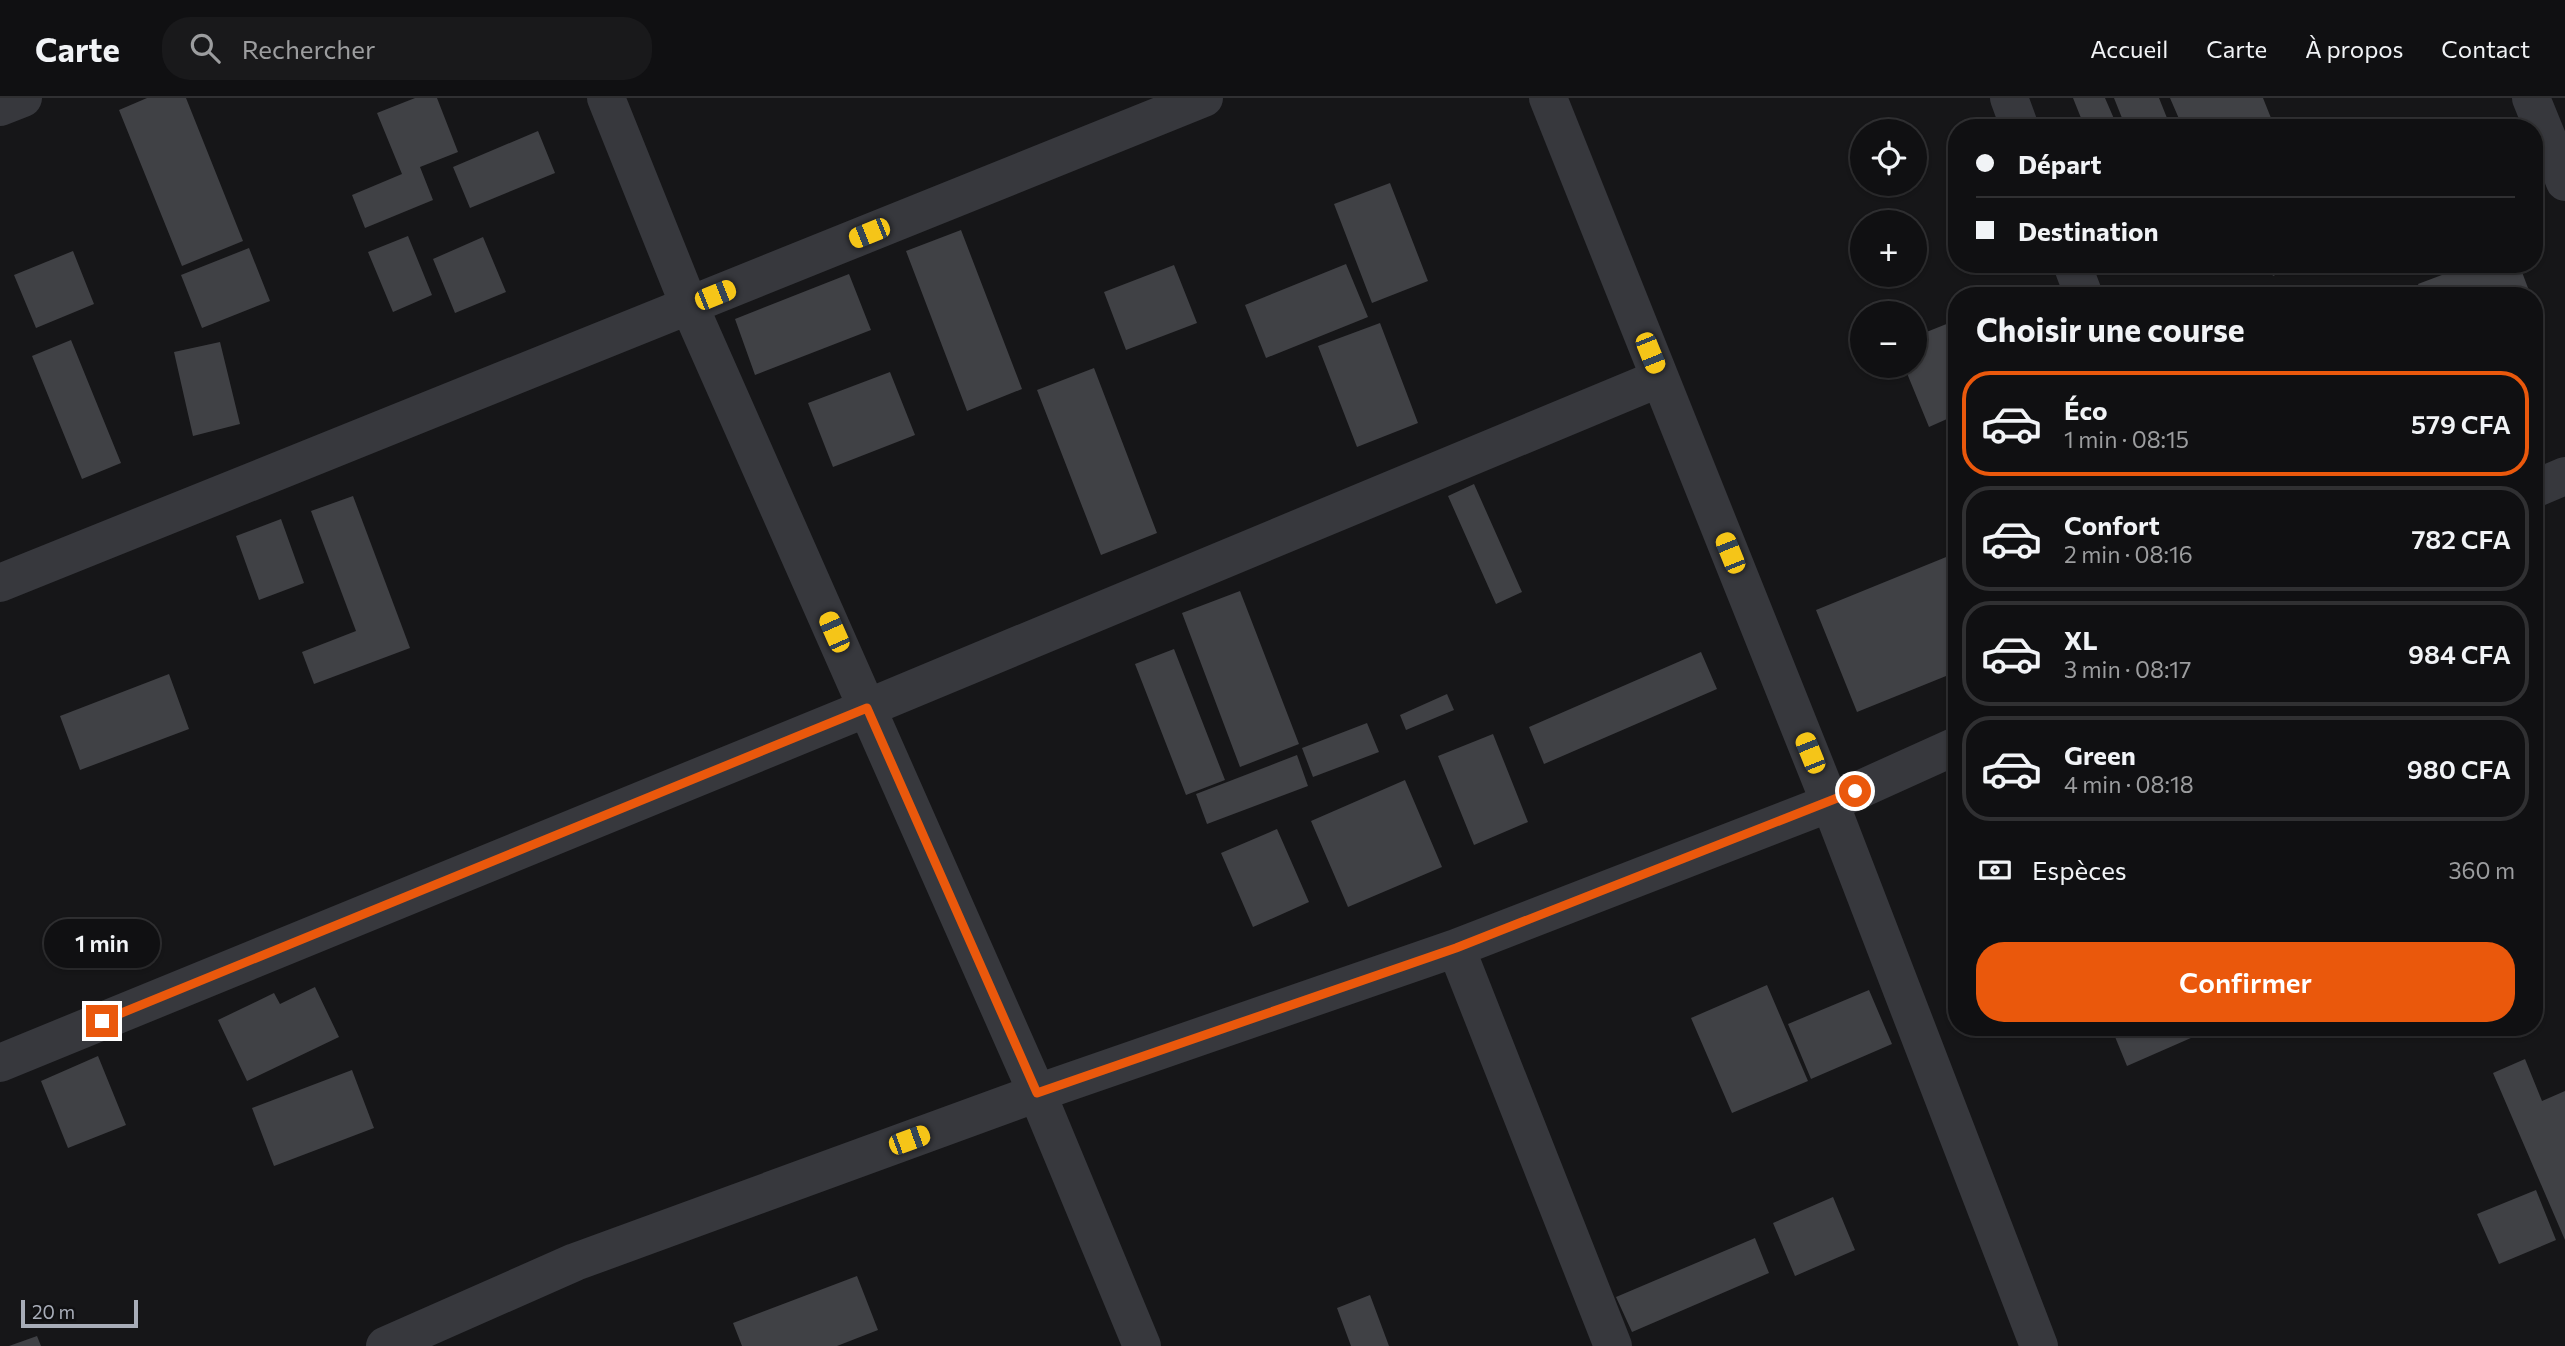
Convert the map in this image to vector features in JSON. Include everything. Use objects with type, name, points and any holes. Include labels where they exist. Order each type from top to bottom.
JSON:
[{"type":"street","points":[[0,107],[23,98]]},
{"type":"street","points":[[606,98],[689,305],[1037,1093],[1142,1346]]},
{"type":"street","points":[[0,583],[1204,98]]},
{"type":"street","points":[[1548,98],[1830,803],[2039,1346]]},
{"type":"street","points":[[2009,98],[2017,119]]},
{"type":"street","points":[[2531,98],[2540,119]]},
{"type":"street","points":[[2543,128],[2565,182]]},
{"type":"street","points":[[0,1063],[867,708],[1660,378]]},
{"type":"street","points":[[2543,485],[2565,476]]},
{"type":"street","points":[[385,1346],[575,1262],[1037,1093],[1456,948],[1830,803],[1948,750]]},
{"type":"street","points":[[1456,948],[1613,1346]]},
{"type":"building","points":[[147,98],[186,98],[243,241],[182,266],[119,110]]},
{"type":"building","points":[[415,98],[437,98],[458,152],[420,167],[433,200],[365,228],[352,195],[402,174],[377,113]]},
{"type":"building","points":[[2073,98],[2105,98],[2114,119],[2081,119]]},
{"type":"building","points":[[2114,98],[2159,98],[2167,119],[2122,119]]},
{"type":"building","points":[[2170,98],[2263,98],[2271,119],[2179,119]]},
{"type":"building","points":[[538,131],[555,173],[470,208],[453,167]]},
{"type":"building","points":[[1390,183],[1428,281],[1372,303],[1334,204]]},
{"type":"building","points":[[961,230],[1022,389],[967,411],[906,251]]},
{"type":"building","points":[[408,236],[432,295],[393,312],[368,252]]},
{"type":"building","points":[[483,237],[506,292],[455,313],[433,259]]},
{"type":"building","points":[[249,248],[270,301],[202,328],[181,275]]},
{"type":"building","points":[[73,251],[94,304],[36,328],[14,275]]},
{"type":"building","points":[[1346,264],[1368,317],[1266,358],[1245,305]]},
{"type":"building","points":[[1174,265],[1197,323],[1126,350],[1104,292]]},
{"type":"building","points":[[2447,273],[2522,273],[2528,287],[2419,287],[2418,284]]},
{"type":"building","points":[[849,274],[871,330],[755,375],[735,319]]},
{"type":"building","points":[[1380,323],[1418,423],[1357,447],[1318,346]]},
{"type":"building","points":[[1948,323],[1948,419],[1929,427],[1909,378],[1927,378],[1927,332]]},
{"type":"building","points":[[71,340],[121,463],[82,479],[32,356]]},
{"type":"building","points":[[220,342],[240,424],[193,436],[174,352]]},
{"type":"building","points":[[1094,368],[1157,533],[1101,555],[1037,390]]},
{"type":"building","points":[[890,372],[915,435],[833,467],[808,403]]},
{"type":"building","points":[[1474,484],[1522,592],[1496,604],[1448,496]]},
{"type":"building","points":[[353,496],[410,648],[314,684],[302,652],[356,631],[311,511]]},
{"type":"building","points":[[281,519],[304,583],[259,600],[236,536]]},
{"type":"building","points":[[1948,556],[1948,675],[1857,712],[1816,610]]},
{"type":"building","points":[[1240,591],[1299,744],[1240,767],[1182,613]]},
{"type":"building","points":[[1174,649],[1225,780],[1186,795],[1135,664]]},
{"type":"building","points":[[1701,652],[1717,689],[1544,764],[1529,727]]},
{"type":"building","points":[[169,674],[189,729],[80,770],[60,716]]},
{"type":"building","points":[[1447,694],[1454,710],[1406,730],[1400,715]]},
{"type":"building","points":[[1367,723],[1379,752],[1313,777],[1302,748]]},
{"type":"building","points":[[1493,734],[1528,822],[1474,845],[1438,756]]},
{"type":"building","points":[[1297,755],[1308,786],[1207,824],[1196,794]]},
{"type":"building","points":[[1405,780],[1442,867],[1348,907],[1311,821]]},
{"type":"building","points":[[1277,829],[1309,902],[1253,927],[1221,853]]},
{"type":"building","points":[[1767,985],[1808,1081],[1732,1113],[1691,1018]]},
{"type":"building","points":[[315,987],[339,1037],[247,1081],[218,1020],[274,993],[280,1004]]},
{"type":"building","points":[[1869,990],[1892,1044],[1811,1079],[1788,1024]]},
{"type":"building","points":[[2115,1036],[2195,1036],[2127,1066]]},
{"type":"building","points":[[98,1056],[126,1125],[68,1148],[41,1081]]},
{"type":"building","points":[[2525,1059],[2542,1101],[2565,1091],[2565,1240],[2493,1073]]},
{"type":"building","points":[[352,1070],[374,1128],[274,1166],[252,1108]]},
{"type":"building","points":[[2536,1190],[2556,1240],[2499,1264],[2477,1214]]},
{"type":"building","points":[[1833,1197],[1855,1250],[1795,1276],[1773,1223]]},
{"type":"building","points":[[1755,1238],[1769,1273],[1632,1332],[1616,1297]]},
{"type":"building","points":[[857,1276],[878,1330],[837,1346],[742,1346],[733,1323]]},
{"type":"building","points":[[1370,1295],[1389,1346],[1351,1346],[1337,1308]]},
{"type":"building","points":[[37,1336],[41,1346],[9,1346]]},
{"type":"route","points":[[102,1021],[867,708],[1037,1093],[1456,948],[1855,791]]}]
